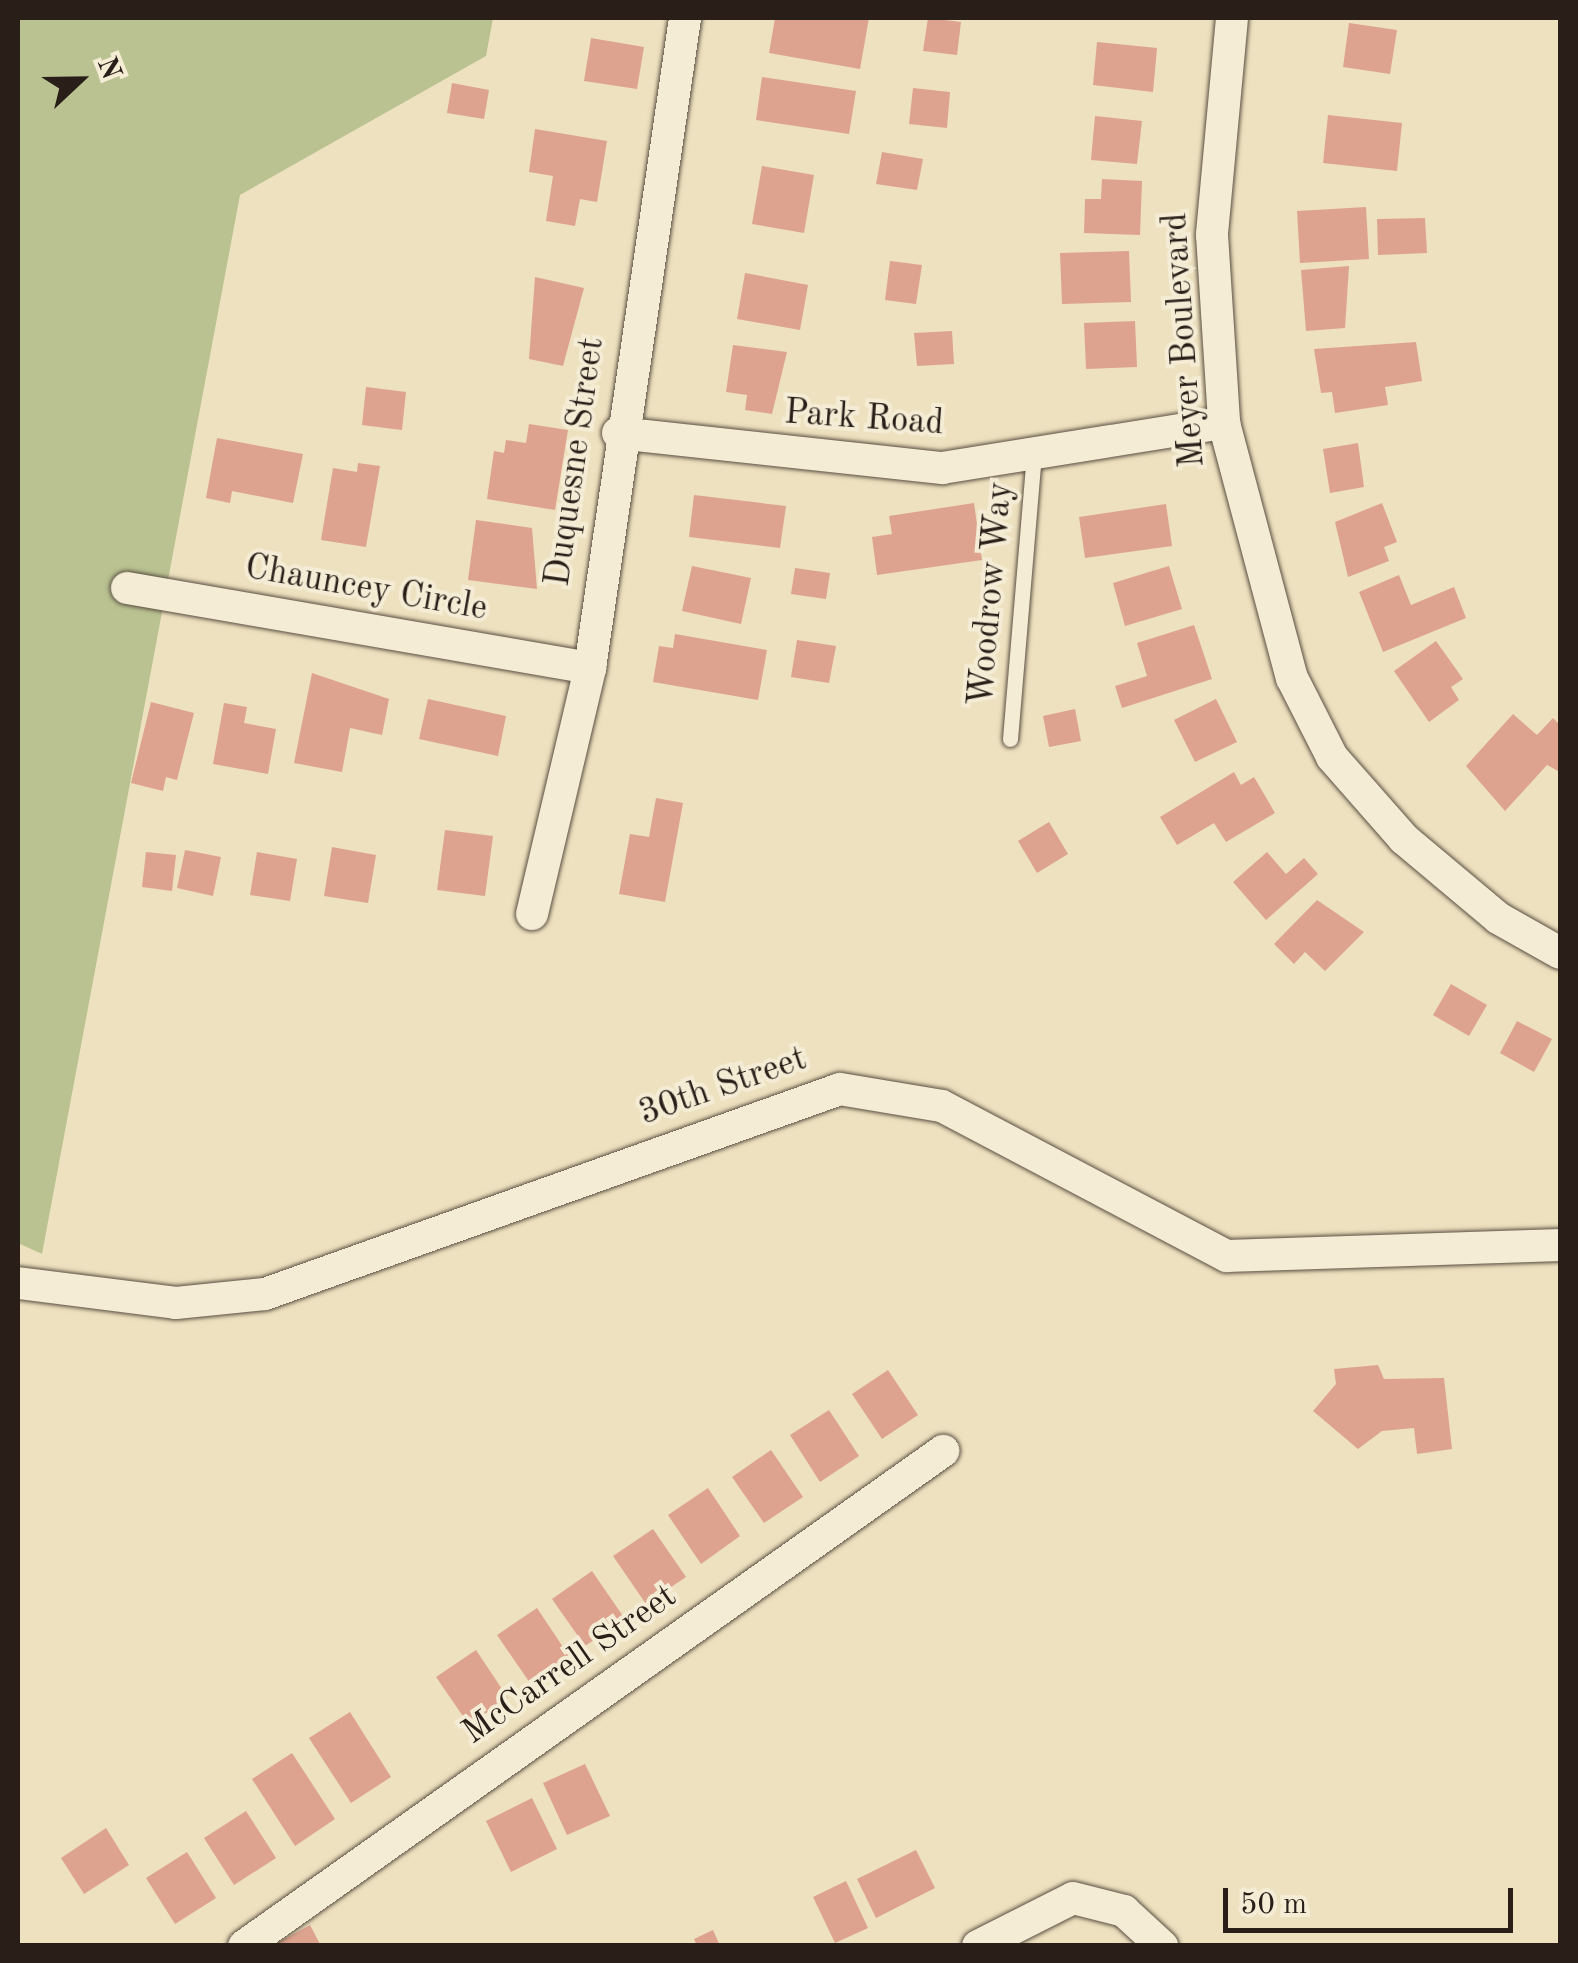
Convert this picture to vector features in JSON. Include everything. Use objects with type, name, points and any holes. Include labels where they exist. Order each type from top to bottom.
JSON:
[{"type":"street","name":"Duquesne Street","points":[[532,914],[590,668],[618,433],[685,18]]},
{"type":"street","name":"Meyer Boulevard","points":[[1232,18],[1212,235],[1224,423],[1292,678],[1332,758],[1404,839],[1498,918],[1560,953]]},
{"type":"street","name":"Park Road","points":[[618,433],[844,464],[942,468],[1224,423]]},
{"type":"street","name":"Chauncey Circle","points":[[128,588],[590,668]]},
{"type":"street","name":"30th Street","points":[[18,1283],[176,1303],[265,1294],[840,1089],[942,1106],[1227,1256],[1560,1245]]},
{"type":"street","name":"McCarrell Street","points":[[244,1946],[943,1450]]},
{"type":"street","points":[[978,1946],[1073,1898],[1124,1912],[1162,1946]]},
{"type":"lane","name":"Woodrow Way","points":[[1010,740],[1034,454]]},
{"type":"green space","points":[[18,18],[493,18],[486,56],[240,195],[42,1254],[18,1243]]},
{"type":"building","points":[[775,18],[869,18],[860,69],[769,53]]},
{"type":"building","points":[[928,18],[961,22],[957,55],[923,51]]},
{"type":"building","points":[[1349,23],[1397,30],[1390,74],[1343,67]]},
{"type":"building","points":[[591,38],[644,47],[637,89],[584,81]]},
{"type":"building","points":[[1097,42],[1157,48],[1153,92],[1093,85]]},
{"type":"building","points":[[762,77],[856,91],[849,134],[756,120]]},
{"type":"building","points":[[452,83],[489,90],[484,119],[447,113]]},
{"type":"building","points":[[913,88],[950,92],[947,128],[909,124]]},
{"type":"building","points":[[1328,115],[1402,123],[1397,171],[1323,163]]},
{"type":"building","points":[[1095,116],[1142,121],[1137,164],[1091,160]]},
{"type":"building","points":[[535,129],[607,141],[597,202],[580,199],[575,226],[546,221],[553,176],[529,172]]},
{"type":"building","points":[[882,152],[923,159],[917,190],[876,184]]},
{"type":"building","points":[[762,166],[814,175],[804,233],[752,224]]},
{"type":"building","points":[[1102,179],[1142,181],[1140,235],[1084,233],[1085,199],[1101,199]]},
{"type":"building","points":[[1366,207],[1369,259],[1300,263],[1297,211]]},
{"type":"building","points":[[1425,218],[1427,253],[1378,255],[1377,219]]},
{"type":"building","points":[[1129,251],[1131,302],[1062,304],[1060,253]]},
{"type":"building","points":[[890,261],[922,265],[916,304],[885,300]]},
{"type":"building","points":[[1349,266],[1345,328],[1306,331],[1301,270]]},
{"type":"building","points":[[745,273],[808,285],[800,330],[737,319]]},
{"type":"building","points":[[535,277],[584,288],[563,366],[529,359]]},
{"type":"building","points":[[1135,321],[1137,367],[1086,369],[1084,323]]},
{"type":"building","points":[[952,331],[954,364],[917,366],[914,333]]},
{"type":"building","points":[[1416,342],[1422,381],[1385,387],[1388,405],[1335,413],[1332,392],[1321,393],[1314,349]]},
{"type":"building","points":[[733,345],[787,352],[772,414],[745,410],[747,395],[726,392]]},
{"type":"building","points":[[366,387],[406,392],[402,430],[362,425]]},
{"type":"building","points":[[529,424],[568,430],[555,510],[487,499],[494,451],[504,453],[506,440],[526,443]]},
{"type":"building","points":[[217,438],[303,454],[293,503],[232,491],[230,503],[206,498]]},
{"type":"building","points":[[1358,443],[1364,487],[1330,493],[1323,449]]},
{"type":"building","points":[[358,463],[380,466],[366,547],[321,540],[333,468],[357,472]]},
{"type":"building","points":[[694,495],[786,506],[780,548],[689,537]]},
{"type":"building","points":[[974,503],[982,560],[877,575],[872,537],[892,534],[889,516]]},
{"type":"building","points":[[1382,503],[1397,542],[1384,547],[1389,561],[1348,577],[1335,522]]},
{"type":"building","points":[[1166,504],[1172,546],[1085,558],[1079,517]]},
{"type":"building","points":[[476,520],[532,528],[537,589],[468,580]]},
{"type":"building","points":[[692,566],[751,578],[741,624],[682,611]]},
{"type":"building","points":[[1169,566],[1182,609],[1125,626],[1113,583]]},
{"type":"building","points":[[795,568],[830,573],[826,599],[791,594]]},
{"type":"building","points":[[1399,575],[1411,605],[1454,587],[1466,618],[1383,652],[1359,592]]},
{"type":"building","points":[[1194,625],[1212,679],[1122,708],[1115,686],[1147,676],[1137,643]]},
{"type":"building","points":[[675,634],[767,650],[758,700],[653,682],[659,646],[673,648]]},
{"type":"building","points":[[797,640],[836,646],[829,683],[791,677]]},
{"type":"building","points":[[1436,641],[1463,679],[1451,687],[1459,700],[1429,722],[1394,671]]},
{"type":"building","points":[[312,673],[389,699],[382,735],[350,728],[342,772],[294,763]]},
{"type":"building","points":[[428,699],[506,716],[498,756],[419,739]]},
{"type":"building","points":[[1216,699],[1237,742],[1195,762],[1174,720]]},
{"type":"building","points":[[151,702],[194,713],[177,780],[166,777],[163,791],[131,783]]},
{"type":"building","points":[[224,703],[247,707],[244,723],[276,729],[268,774],[213,764]]},
{"type":"building","points":[[1075,709],[1081,741],[1049,747],[1043,716]]},
{"type":"building","points":[[1513,714],[1537,735],[1553,718],[1560,725],[1560,772],[1547,765],[1505,811],[1466,766]]},
{"type":"building","points":[[1234,772],[1241,785],[1254,777],[1275,813],[1226,842],[1214,823],[1177,845],[1160,817]]},
{"type":"building","points":[[656,798],[683,803],[665,902],[619,894],[630,834],[649,837]]},
{"type":"building","points":[[1049,822],[1068,854],[1037,873],[1018,841]]},
{"type":"building","points":[[445,830],[493,836],[485,896],[437,890]]},
{"type":"building","points":[[332,847],[376,855],[368,903],[324,896]]},
{"type":"building","points":[[185,850],[221,857],[213,896],[177,888]]},
{"type":"building","points":[[146,852],[176,855],[172,891],[142,887]]},
{"type":"building","points":[[257,852],[297,859],[290,901],[250,895]]},
{"type":"building","points":[[1267,852],[1286,874],[1304,858],[1318,874],[1266,920],[1233,882]]},
{"type":"building","points":[[1317,900],[1364,932],[1325,971],[1305,952],[1294,964],[1274,944]]},
{"type":"building","points":[[1451,984],[1487,1005],[1469,1036],[1433,1015]]},
{"type":"building","points":[[1517,1021],[1552,1039],[1534,1072],[1500,1053]]},
{"type":"building","points":[[1378,1365],[1384,1379],[1444,1378],[1452,1449],[1417,1454],[1414,1428],[1382,1431],[1358,1449],[1313,1411],[1336,1384],[1334,1369]]},
{"type":"building","points":[[888,1370],[918,1415],[882,1439],[852,1394]]},
{"type":"building","points":[[829,1410],[859,1456],[820,1482],[790,1435]]},
{"type":"building","points":[[771,1450],[803,1497],[764,1523],[732,1477]]},
{"type":"building","points":[[708,1488],[740,1536],[701,1564],[668,1515]]},
{"type":"building","points":[[653,1529],[686,1577],[646,1604],[613,1556]]},
{"type":"building","points":[[592,1571],[625,1619],[585,1646],[552,1599]]},
{"type":"building","points":[[537,1608],[569,1656],[530,1683],[497,1635]]},
{"type":"building","points":[[476,1650],[508,1698],[469,1725],[436,1677]]},
{"type":"building","points":[[350,1712],[391,1777],[351,1803],[309,1738]]},
{"type":"building","points":[[292,1753],[335,1819],[295,1846],[252,1779]]},
{"type":"building","points":[[585,1764],[610,1816],[567,1835],[543,1783]]},
{"type":"building","points":[[532,1798],[557,1849],[511,1872],[486,1821]]},
{"type":"building","points":[[246,1811],[276,1858],[234,1885],[204,1838]]},
{"type":"building","points":[[106,1828],[129,1865],[84,1894],[61,1858]]},
{"type":"building","points":[[916,1850],[935,1888],[876,1918],[857,1879]]},
{"type":"building","points":[[187,1852],[216,1898],[175,1924],[146,1878]]},
{"type":"building","points":[[846,1881],[868,1928],[835,1943],[813,1897]]},
{"type":"building","points":[[310,1925],[321,1946],[272,1946]]},
{"type":"building","points":[[713,1930],[720,1946],[697,1946],[694,1939]]}]
